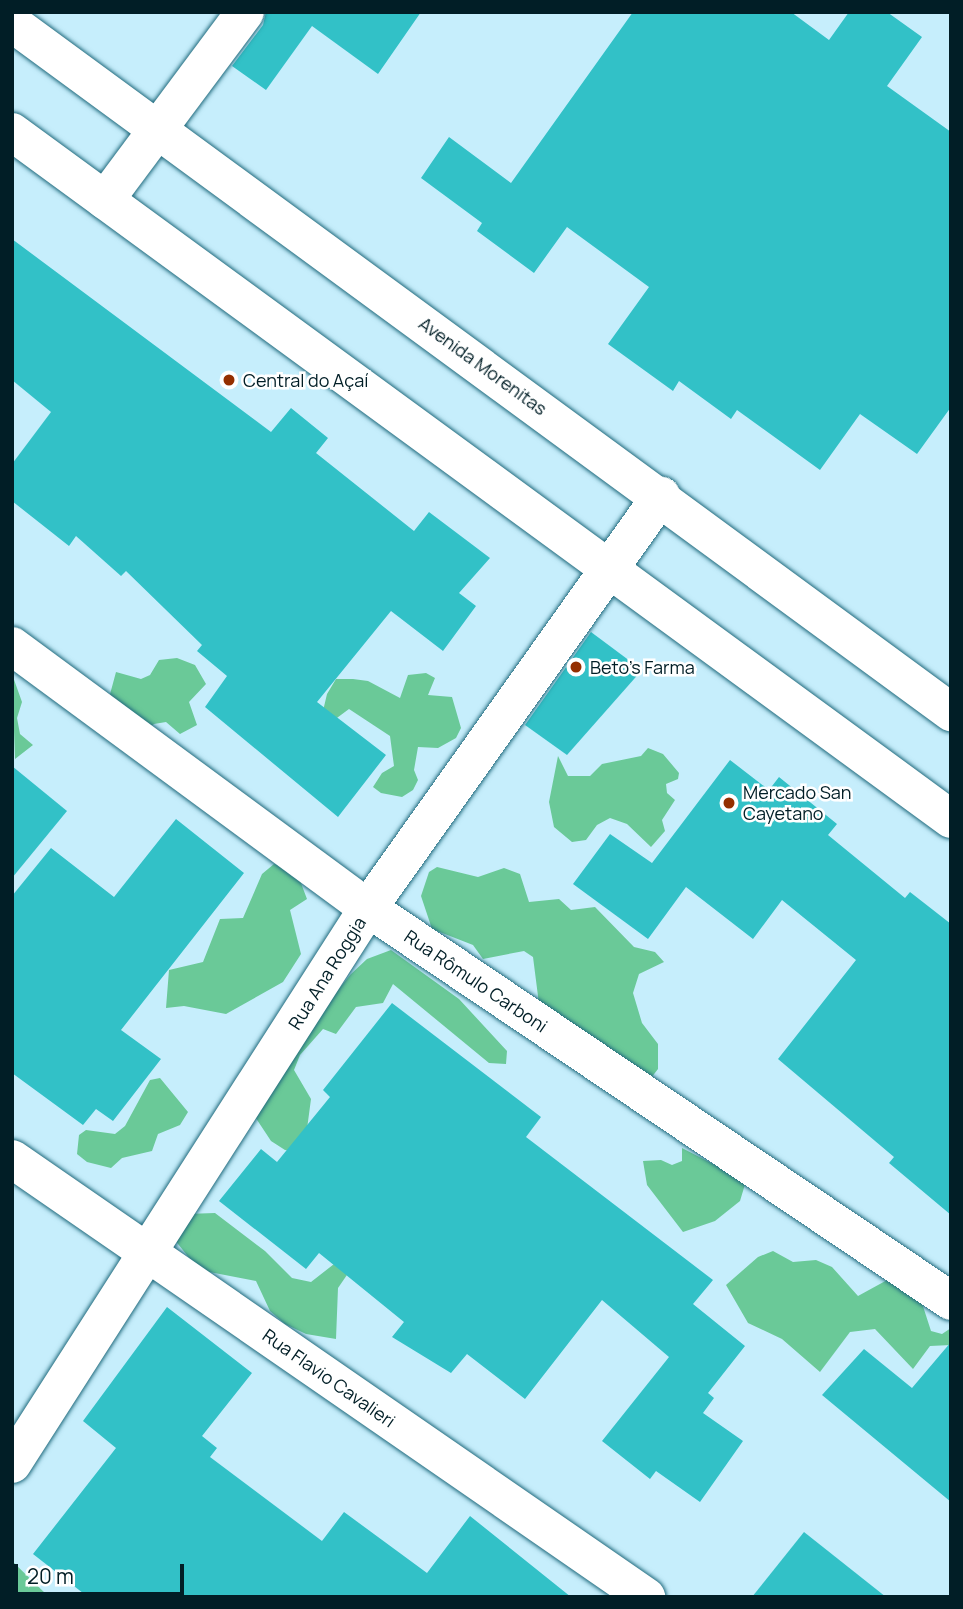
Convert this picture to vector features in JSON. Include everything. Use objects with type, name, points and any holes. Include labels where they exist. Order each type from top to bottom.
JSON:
[{"type":"street","points":[[105,200],[245,12]]},
{"type":"street","name":"Avenida Morenitas","points":[[12,23],[661,496],[951,712]]},
{"type":"street","points":[[12,132],[610,565],[951,819]]},
{"type":"street","name":"Rua Ana Roggia","points":[[12,1464],[149,1255],[368,908],[661,496]]},
{"type":"street","name":"Rua Rômulo Carboni","points":[[12,646],[368,908],[951,1301]]},
{"type":"street","name":"Rua Flavio Cavalieri","points":[[12,1159],[646,1597]]},
{"type":"green space","points":[[177,658],[195,665],[206,684],[189,702],[197,725],[180,734],[166,722],[154,724],[143,733],[109,698],[116,672],[141,679],[150,675],[159,660]]},
{"type":"green space","points":[[426,673],[435,678],[428,695],[452,697],[461,728],[456,738],[438,748],[418,747],[414,770],[418,780],[413,790],[402,797],[381,793],[373,787],[382,773],[394,766],[390,736],[349,709],[318,732],[327,694],[336,679],[353,679],[368,681],[400,698],[408,675]]},
{"type":"green space","points":[[12,674],[22,702],[17,718],[20,734],[33,745],[15,759]]},
{"type":"green space","points":[[648,748],[663,754],[679,773],[678,779],[666,784],[667,793],[675,800],[662,820],[665,831],[651,847],[627,824],[610,818],[597,825],[586,840],[572,842],[554,827],[549,802],[558,756],[568,776],[590,776],[602,764],[641,756]]},
{"type":"green space","points":[[274,864],[296,870],[307,899],[290,910],[301,954],[283,982],[226,1014],[184,1006],[166,1008],[169,970],[203,962],[220,919],[243,918],[262,874]]},
{"type":"green space","points":[[437,867],[478,877],[504,868],[520,874],[529,902],[559,899],[571,910],[595,907],[634,947],[655,952],[664,962],[639,974],[633,993],[642,1023],[658,1044],[658,1069],[651,1078],[539,1004],[533,957],[524,951],[483,959],[473,945],[432,929],[421,896],[429,872]]},
{"type":"green space","points":[[391,950],[459,999],[507,1051],[506,1064],[489,1063],[393,984],[383,1003],[356,1007],[336,1034],[323,1029],[300,1055],[294,1070],[311,1099],[305,1144],[297,1152],[285,1150],[271,1141],[246,1103],[351,974],[367,959]]},
{"type":"green space","points":[[160,1078],[188,1112],[180,1125],[158,1134],[152,1151],[122,1158],[111,1168],[87,1162],[77,1154],[79,1135],[86,1130],[115,1134],[125,1126],[150,1080]]},
{"type":"green space","points":[[682,1148],[746,1181],[740,1201],[715,1221],[683,1232],[647,1185],[643,1161],[661,1160],[672,1165],[682,1161]]},
{"type":"green space","points":[[215,1213],[265,1251],[292,1278],[311,1282],[343,1257],[349,1272],[338,1288],[336,1339],[306,1334],[285,1324],[270,1311],[256,1281],[199,1270],[174,1239],[186,1214]]},
{"type":"green space","points":[[773,1251],[793,1262],[816,1260],[832,1267],[858,1296],[889,1279],[921,1300],[931,1331],[942,1334],[951,1328],[951,1345],[930,1346],[913,1369],[875,1329],[850,1332],[820,1372],[782,1339],[748,1323],[726,1285],[758,1257]]},
{"type":"green space","points":[[12,1561],[49,1597],[12,1597]]},
{"type":"building","points":[[266,12],[421,12],[378,74],[312,26],[266,90],[232,66],[263,25]]},
{"type":"building","points":[[633,12],[791,12],[829,40],[849,12],[887,12],[922,37],[887,86],[951,132],[951,407],[917,454],[860,414],[820,470],[737,410],[731,419],[679,381],[673,391],[608,344],[649,287],[567,227],[534,273],[477,231],[482,223],[421,178],[449,137],[511,183]]},
{"type":"building","points":[[12,239],[271,432],[291,408],[328,438],[316,453],[414,531],[429,512],[490,558],[459,593],[476,606],[443,651],[391,611],[317,702],[386,755],[338,817],[205,707],[227,676],[197,651],[202,645],[126,571],[121,576],[76,536],[69,546],[12,501],[12,464],[51,412],[12,380]]},
{"type":"building","points":[[591,632],[642,670],[567,755],[525,725]]},
{"type":"building","points":[[730,760],[769,790],[779,777],[837,824],[828,835],[905,898],[910,892],[951,924],[951,1215],[889,1163],[894,1157],[778,1059],[856,960],[782,900],[753,939],[686,887],[648,939],[573,884],[610,834],[652,863]]},
{"type":"building","points":[[12,766],[67,811],[12,878]]},
{"type":"building","points":[[176,819],[244,873],[121,1030],[161,1059],[113,1121],[96,1109],[83,1125],[12,1073],[12,896],[51,848],[114,897]]},
{"type":"building","points":[[392,1003],[541,1117],[526,1137],[713,1280],[693,1304],[745,1346],[708,1393],[714,1398],[703,1413],[743,1441],[700,1502],[656,1471],[650,1479],[602,1441],[669,1357],[602,1300],[525,1399],[467,1354],[451,1373],[392,1337],[404,1322],[319,1253],[306,1269],[219,1201],[261,1149],[277,1162],[330,1097],[323,1090]]},
{"type":"building","points":[[167,1307],[252,1373],[202,1436],[217,1448],[210,1457],[322,1541],[344,1512],[427,1573],[470,1516],[571,1597],[88,1597],[33,1554],[116,1448],[83,1421]]},
{"type":"building","points":[[951,1342],[951,1502],[822,1395],[864,1349],[912,1388]]},
{"type":"building","points":[[804,1532],[886,1597],[752,1597]]},
{"type":"place","name":"Central do Açaí","points":[[229,380]]},
{"type":"place","name":"Beto's Farma","points":[[576,667]]},
{"type":"place","name":"Mercado San Cayetano","points":[[729,803]]}]
